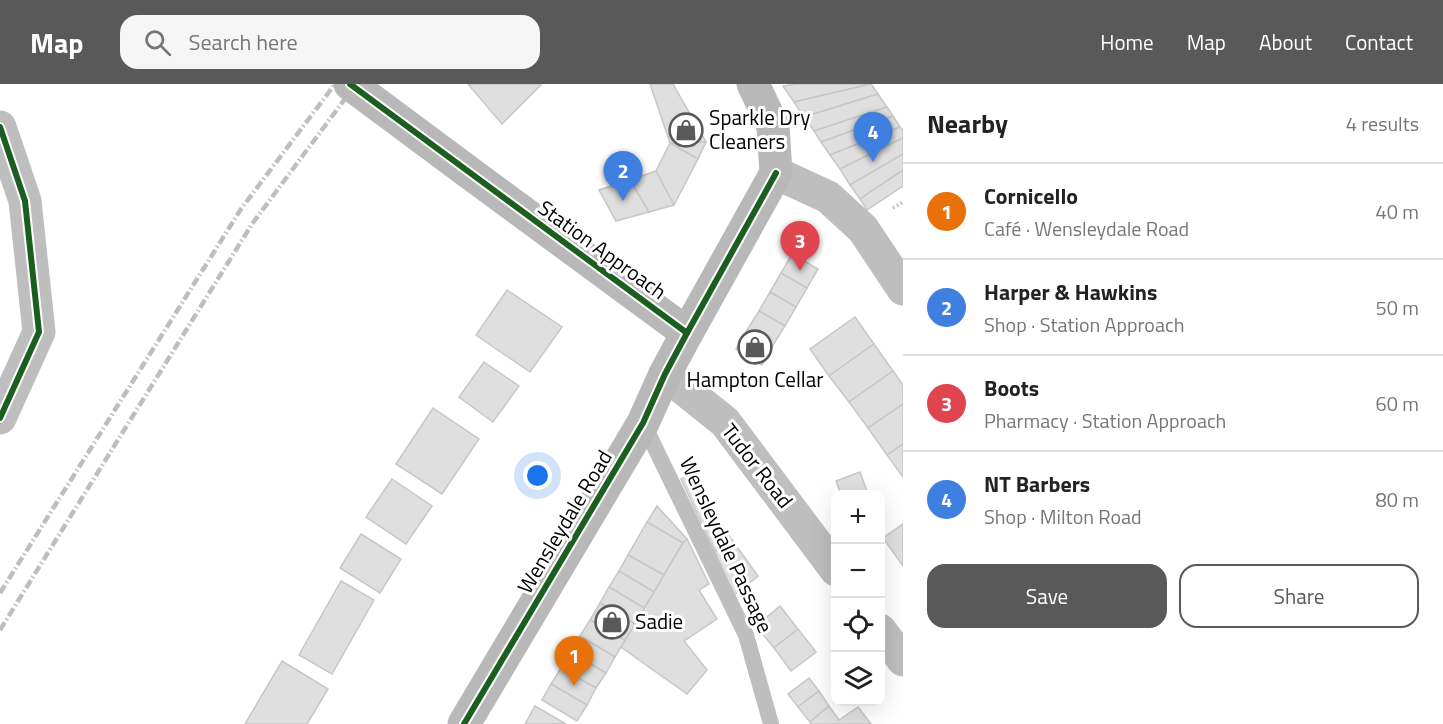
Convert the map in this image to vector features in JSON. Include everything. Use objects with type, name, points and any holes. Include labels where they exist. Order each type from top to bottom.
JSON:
[{"type":"street","name":"Station Approach","points":[[350,84],[687,333]]},
{"type":"street","points":[[687,333],[776,173],[773,126],[753,84]]},
{"type":"street","points":[[0,127],[25,201],[39,332],[0,418]]},
{"type":"street","points":[[776,173],[828,197],[863,229],[903,289]]},
{"type":"street","name":"Wensleydale Road","points":[[464,724],[643,423],[687,333]]},
{"type":"street","name":"Tudor Road","points":[[665,374],[725,422],[831,563]]},
{"type":"street","points":[[885,637],[903,660]]},
{"type":"lane","name":"Wensleydale Passage","points":[[643,423],[746,635],[771,724]]},
{"type":"building","points":[[468,84],[541,84],[541,85],[502,124]]},
{"type":"building","points":[[650,84],[673,84],[706,142],[670,143]]},
{"type":"building","points":[[871,84],[794,102],[783,86]]},
{"type":"building","points":[[871,84],[878,94],[804,117],[794,102]]},
{"type":"building","points":[[878,94],[887,107],[814,131],[804,117]]},
{"type":"building","points":[[887,107],[893,116],[821,142],[814,131]]},
{"type":"building","points":[[893,116],[900,127],[830,155],[821,142]]},
{"type":"building","points":[[900,127],[903,130],[903,138],[840,169],[830,155]]},
{"type":"building","points":[[903,138],[903,154],[850,185],[840,169]]},
{"type":"building","points":[[706,142],[698,159],[670,143]]},
{"type":"building","points":[[670,143],[698,159],[674,205],[656,171]]},
{"type":"building","points":[[903,154],[903,170],[860,199],[850,185]]},
{"type":"building","points":[[903,170],[903,186],[867,210],[860,199]]},
{"type":"building","points":[[656,171],[674,205],[649,212],[630,180]]},
{"type":"building","points":[[630,180],[649,212],[616,221],[599,190]]},
{"type":"building","points":[[792,254],[818,269],[807,288],[781,273]]},
{"type":"building","points":[[781,273],[807,288],[796,307],[770,292]]},
{"type":"building","points":[[507,290],[562,327],[530,372],[476,335]]},
{"type":"building","points":[[770,292],[796,307],[785,326],[759,311]]},
{"type":"building","points":[[759,311],[785,326],[773,345],[747,330]]},
{"type":"building","points":[[855,317],[874,344],[829,376],[810,349]]},
{"type":"building","name":"Hampton Cellar","points":[[747,330],[773,345],[762,365],[736,349]]},
{"type":"building","points":[[874,344],[893,371],[849,402],[829,376]]},
{"type":"building","points":[[484,362],[519,386],[493,422],[459,397]]},
{"type":"building","points":[[893,371],[903,385],[903,404],[868,428],[849,402]]},
{"type":"building","points":[[903,404],[903,444],[887,455],[868,428]]},
{"type":"building","points":[[433,408],[479,439],[442,494],[396,464]]},
{"type":"building","points":[[903,444],[903,477],[887,455]]},
{"type":"building","points":[[860,472],[867,490],[839,490],[836,481]]},
{"type":"building","points":[[686,476],[727,533],[715,552],[681,479]]},
{"type":"building","points":[[392,479],[432,506],[406,544],[366,517]]},
{"type":"building","points":[[657,506],[687,539],[683,543],[647,522]]},
{"type":"building","points":[[647,522],[683,543],[664,575],[628,555]]},
{"type":"building","points":[[903,524],[903,566],[885,541],[885,537]]},
{"type":"building","points":[[727,533],[758,576],[734,595],[715,552]]},
{"type":"building","points":[[361,534],[401,559],[380,593],[340,568]]},
{"type":"building","points":[[687,539],[709,584],[699,590],[717,619],[684,641],[707,670],[687,694],[621,647]]},
{"type":"building","points":[[628,555],[664,575],[654,592],[619,571]]},
{"type":"building","points":[[619,571],[654,592],[644,608],[609,587]]},
{"type":"building","points":[[341,581],[374,600],[332,674],[299,655]]},
{"type":"building","points":[[609,587],[644,608],[635,624],[600,603]]},
{"type":"building","name":"Sadie","points":[[600,603],[635,624],[625,640],[590,620]]},
{"type":"building","points":[[780,606],[798,629],[774,648],[756,626]]},
{"type":"building","points":[[590,620],[625,640],[615,657],[580,636]]},
{"type":"building","points":[[798,629],[816,652],[791,671],[774,648]]},
{"type":"building","points":[[580,636],[615,657],[606,673],[571,652]]},
{"type":"building","points":[[571,652],[606,673],[596,688],[561,668]]},
{"type":"building","points":[[282,661],[328,689],[307,724],[245,724]]},
{"type":"building","points":[[561,668],[596,688],[587,705],[551,684]]},
{"type":"building","points":[[809,678],[819,691],[798,707],[788,694]]},
{"type":"building","points":[[551,684],[587,705],[577,721],[542,700]]},
{"type":"building","points":[[819,691],[829,706],[810,722],[798,707]]},
{"type":"building","points":[[535,706],[566,724],[525,724]]},
{"type":"building","points":[[829,706],[839,720],[858,707],[871,724],[811,724],[810,722]]},
{"type":"railway","points":[[0,593],[241,209],[335,84]]},
{"type":"railway","points":[[0,630],[252,224],[356,84]]},
{"type":"cycle path","points":[[350,84],[687,333],[776,173]]},
{"type":"cycle path","points":[[0,127],[25,201],[39,332],[0,418]]},
{"type":"cycle path","points":[[464,724],[643,423],[687,333]]},
{"type":"place","name":"Sparkle Dry Cleaners","points":[[686,130]]},
{"type":"place","name":"NT Barbers","points":[[873,162]]},
{"type":"place","name":"Harper & Hawkins","points":[[623,201]]},
{"type":"place","name":"Boots","points":[[800,271]]},
{"type":"place","name":"Hampton Cellar","points":[[755,347]]},
{"type":"place","name":"Sadie","points":[[612,622]]},
{"type":"place","name":"Cornicello","points":[[574,686]]}]
